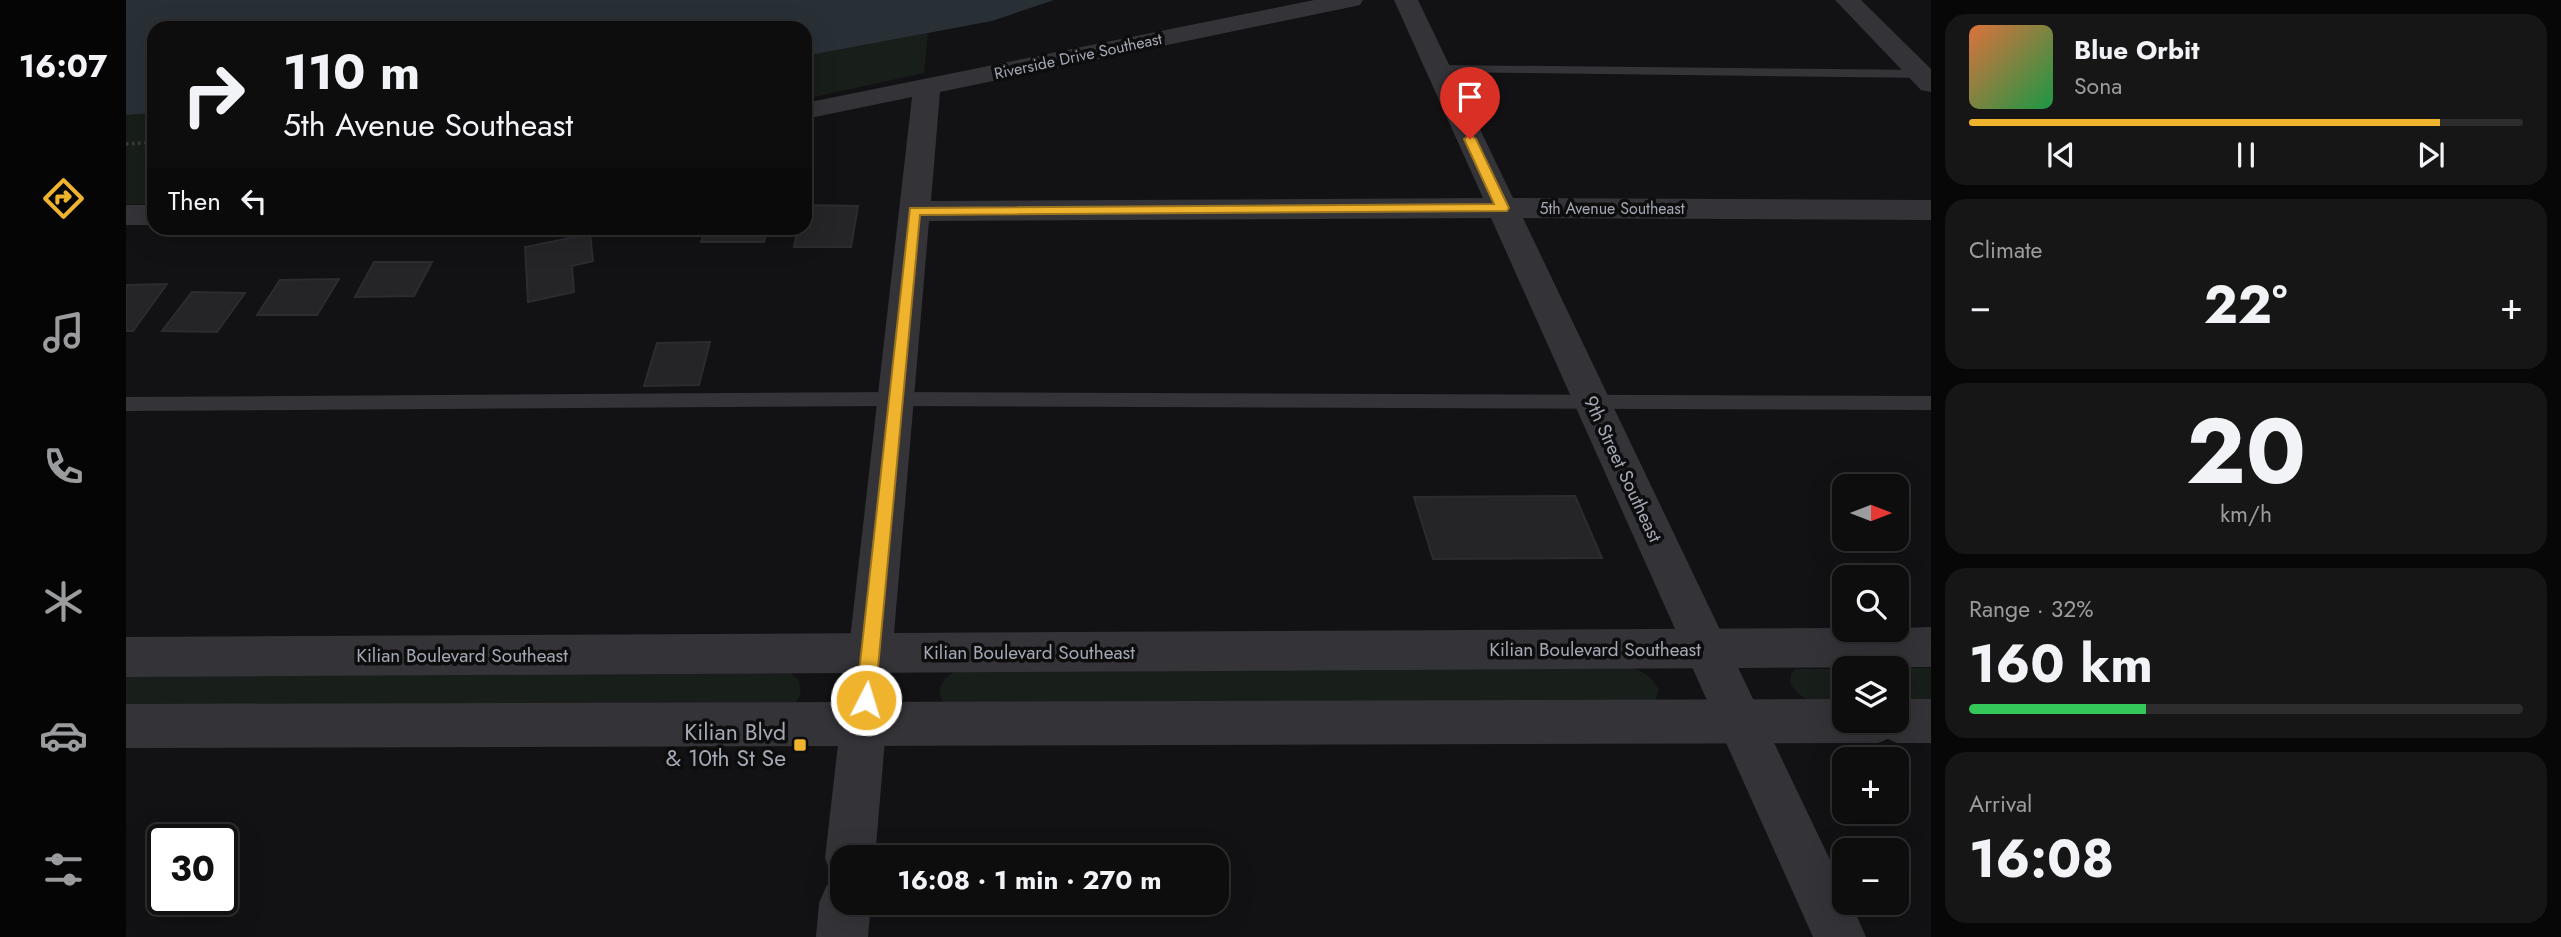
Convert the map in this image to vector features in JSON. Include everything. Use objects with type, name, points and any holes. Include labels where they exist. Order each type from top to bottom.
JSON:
[{"type":"street","name":"Riverside Drive Southeast","points":[[812,110],[1351,0]]},
{"type":"street","name":"9th Street Southeast","points":[[1406,0],[1840,937]]},
{"type":"street","points":[[1847,0],[1928,77]]},
{"type":"street","points":[[851,845],[927,86]]},
{"type":"street","name":"5th Avenue Southeast","points":[[914,211],[1502,208],[1931,210]]},
{"type":"street","points":[[126,215],[147,215]]},
{"type":"street","name":"Kilian Boulevard Southeast","points":[[126,657],[1931,647]]},
{"type":"street","points":[[126,726],[1832,721]]},
{"type":"street","points":[[1909,721],[1931,721]]},
{"type":"street","points":[[842,937],[844,915]]},
{"type":"lane","points":[[1438,69],[1928,77]]},
{"type":"lane","points":[[126,404],[895,400],[1931,403]]},
{"type":"path","points":[[126,144],[147,142]]},
{"type":"shaded area","points":[[126,0],[1054,0],[992,21],[812,55],[812,21],[147,21],[147,114],[126,115]]},
{"type":"shaded area","points":[[928,33],[924,73],[812,97],[812,55]]},
{"type":"shaded area","points":[[147,114],[147,204],[126,204],[126,115]]},
{"type":"shaded area","points":[[1632,668],[1645,674],[1659,690],[1655,702],[945,705],[940,695],[943,681],[956,671]]},
{"type":"shaded area","points":[[1909,668],[1931,668],[1931,702],[1909,702]]},
{"type":"shaded area","points":[[1795,669],[1832,669],[1832,702],[1807,700],[1790,683]]},
{"type":"shaded area","points":[[788,672],[799,681],[800,693],[796,702],[126,712],[126,675]]},
{"type":"building","points":[[812,205],[858,206],[851,247],[794,247],[797,235],[812,235]]},
{"type":"building","points":[[590,235],[593,261],[572,266],[574,292],[528,302],[525,247]]},
{"type":"building","points":[[704,235],[766,235],[764,242],[701,242]]},
{"type":"building","points":[[374,262],[432,262],[414,296],[355,297]]},
{"type":"building","points":[[339,279],[317,315],[257,315],[280,280]]},
{"type":"building","points":[[167,284],[133,331],[126,331],[126,285]]},
{"type":"building","points":[[192,292],[245,293],[217,332],[162,331]]},
{"type":"building","points":[[710,342],[699,385],[644,386],[657,343]]},
{"type":"building","points":[[1575,496],[1602,558],[1433,559],[1414,497]]},
{"type":"place","name":"Kilian Blvd & 10th St Se","points":[[800,745]]},
{"type":"route","points":[[866,700],[914,211],[1502,208],[1470,139]]}]
